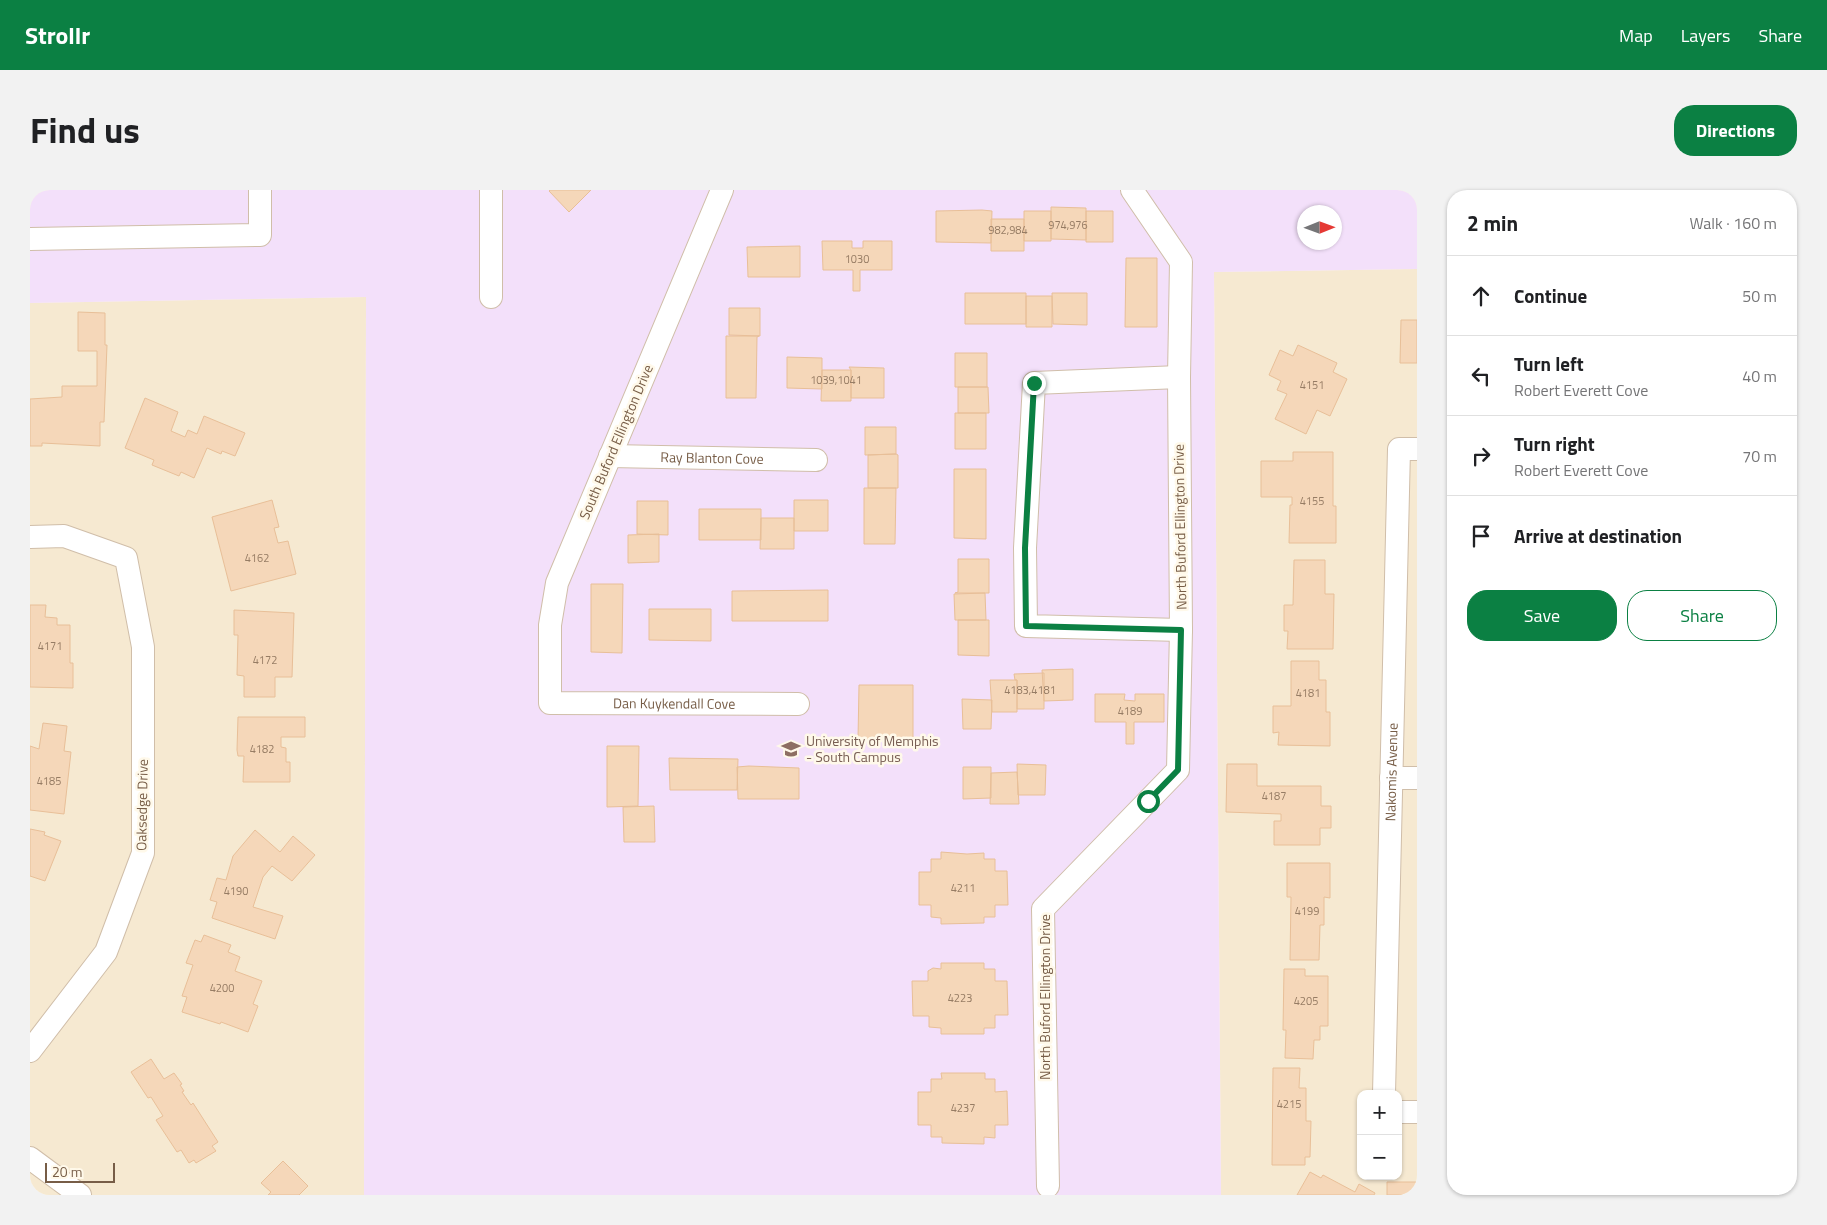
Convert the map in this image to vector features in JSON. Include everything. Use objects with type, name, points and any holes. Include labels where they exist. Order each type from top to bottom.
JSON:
[{"type":"street","points":[[30,239],[260,235],[260,190]]},
{"type":"street","points":[[490,190],[491,297]]},
{"type":"street","name":"South Buford Ellington Drive","points":[[550,703],[550,625],[557,583],[722,190]]},
{"type":"street","name":"North Buford Ellington Drive","points":[[1048,1186],[1043,909],[1178,770],[1181,630],[1179,377],[1182,262],[1132,190]]},
{"type":"street","points":[[1179,377],[1034,383],[1025,548],[1026,626],[1181,630]]},
{"type":"street","name":"Nakomis Avenue","points":[[1384,1090],[1392,778],[1408,449]]},
{"type":"street","name":"Ray Blanton Cove","points":[[610,456],[816,460]]},
{"type":"street","name":"Oaksedge Drive","points":[[30,537],[64,536],[126,558],[143,647],[143,853],[106,952],[30,1051]]},
{"type":"street","name":"Dan Kuykendall Cove","points":[[550,703],[798,704]]},
{"type":"street","points":[[1392,778],[1417,778]]},
{"type":"street","points":[[1402,1112],[1417,1112]]},
{"type":"street","points":[[30,1158],[80,1195]]},
{"type":"shaded area","name":"University of Memphis - South Campus","points":[[30,190],[1417,190],[1417,269],[1214,272],[1221,1195],[364,1195],[366,297],[30,303]]},
{"type":"shaded area","points":[[1417,269],[1417,1195],[1221,1195],[1214,272]]},
{"type":"shaded area","points":[[366,297],[364,1195],[30,1195],[30,303]]},
{"type":"building","points":[[550,190],[591,190],[569,212]]},
{"type":"building","points":[[1051,207],[1086,208],[1086,240],[1051,239]]},
{"type":"building","points":[[936,211],[992,211],[991,243],[936,242]]},
{"type":"building","points":[[1024,211],[1051,211],[1051,241],[1024,241]]},
{"type":"building","points":[[1086,211],[1113,211],[1113,242],[1086,242]]},
{"type":"building","points":[[991,219],[1024,219],[1024,251],[991,251]]},
{"type":"building","points":[[822,241],[852,241],[852,248],[863,248],[863,241],[892,241],[892,270],[860,270],[860,291],[853,291],[853,270],[823,270]]},
{"type":"building","points":[[800,246],[800,277],[748,277],[747,247]]},
{"type":"building","points":[[1126,258],[1157,258],[1157,327],[1125,327]]},
{"type":"building","points":[[965,293],[1026,293],[1026,324],[965,324]]},
{"type":"building","points":[[1052,293],[1087,293],[1087,325],[1053,324]]},
{"type":"building","points":[[1026,296],[1052,296],[1052,327],[1026,327]]},
{"type":"building","points":[[729,308],[760,308],[760,336],[729,335]]},
{"type":"building","points":[[78,312],[105,313],[105,345],[107,345],[104,422],[100,422],[100,446],[42,443],[42,446],[30,446],[30,399],[62,397],[62,386],[97,386],[97,351],[78,351]]},
{"type":"building","points":[[1401,320],[1417,320],[1417,363],[1400,363]]},
{"type":"building","points":[[726,336],[759,336],[757,337],[756,398],[726,398]]},
{"type":"building","points":[[1298,345],[1337,363],[1333,372],[1347,379],[1330,416],[1317,410],[1306,434],[1275,419],[1287,394],[1277,390],[1281,381],[1269,375],[1280,350],[1293,356]]},
{"type":"building","points":[[955,353],[987,353],[987,387],[955,387]]},
{"type":"building","points":[[787,357],[822,358],[822,389],[787,388]]},
{"type":"building","points":[[849,367],[884,368],[884,398],[851,398],[851,370]]},
{"type":"building","points":[[822,370],[851,370],[851,401],[821,401]]},
{"type":"building","points":[[958,387],[988,387],[989,413],[958,413]]},
{"type":"building","points":[[145,398],[178,412],[171,431],[185,437],[188,430],[197,434],[204,416],[245,433],[235,456],[222,451],[221,454],[207,448],[194,478],[181,472],[179,476],[152,465],[154,460],[125,448]]},
{"type":"building","points":[[955,413],[986,413],[986,449],[955,449]]},
{"type":"building","points":[[865,427],[896,427],[896,454],[865,455]]},
{"type":"building","points":[[1293,452],[1333,452],[1333,506],[1336,506],[1336,543],[1289,543],[1292,497],[1261,497],[1261,461],[1293,461]]},
{"type":"building","points":[[868,455],[898,455],[898,488],[868,488]]},
{"type":"building","points":[[954,469],[986,469],[986,539],[954,538]]},
{"type":"building","points":[[864,488],[896,488],[895,544],[864,544]]},
{"type":"building","points":[[272,500],[279,527],[274,528],[278,543],[288,541],[296,574],[231,591],[212,517]]},
{"type":"building","points":[[794,500],[828,500],[828,531],[794,531]]},
{"type":"building","points":[[637,501],[668,501],[668,535],[637,534]]},
{"type":"building","points":[[699,509],[761,509],[761,540],[699,540]]},
{"type":"building","points":[[761,518],[794,518],[794,549],[760,549]]},
{"type":"building","points":[[659,534],[659,562],[628,563],[628,535]]},
{"type":"building","points":[[958,559],[989,559],[989,593],[955,593],[958,592]]},
{"type":"building","points":[[1294,560],[1325,560],[1325,594],[1334,594],[1333,649],[1287,649],[1288,631],[1284,631],[1284,605],[1293,605]]},
{"type":"building","points":[[591,584],[623,584],[622,653],[591,652]]},
{"type":"building","points":[[828,590],[828,621],[732,621],[732,591]]},
{"type":"building","points":[[985,593],[986,620],[955,620],[954,594]]},
{"type":"building","points":[[30,605],[46,605],[45,617],[57,618],[57,625],[70,625],[70,663],[73,663],[73,688],[30,687]]},
{"type":"building","points":[[649,609],[711,609],[711,641],[649,640]]},
{"type":"building","points":[[234,610],[294,613],[292,677],[275,677],[275,697],[244,697],[244,676],[237,675],[238,635],[234,635]]},
{"type":"building","points":[[958,620],[989,620],[989,656],[958,655]]},
{"type":"building","points":[[1291,661],[1319,661],[1319,680],[1326,680],[1326,712],[1330,712],[1330,746],[1278,745],[1279,732],[1273,733],[1273,706],[1291,706]]},
{"type":"building","points":[[1073,669],[1073,700],[1044,701],[1042,670]]},
{"type":"building","points":[[1044,673],[1044,709],[1017,709],[1017,680],[1015,680],[1014,674]]},
{"type":"building","points":[[990,680],[1017,680],[1017,712],[992,712]]},
{"type":"building","points":[[859,685],[913,685],[913,739],[858,739]]},
{"type":"building","points":[[1095,694],[1125,694],[1124,700],[1135,701],[1135,694],[1164,694],[1164,722],[1134,722],[1134,744],[1126,744],[1126,722],[1095,722]]},
{"type":"building","points":[[962,699],[992,700],[991,729],[963,729]]},
{"type":"building","points":[[238,717],[305,717],[305,737],[281,737],[281,747],[286,748],[286,762],[290,762],[290,782],[243,782],[244,756],[238,756],[237,750]]},
{"type":"building","points":[[43,723],[67,726],[64,751],[71,752],[64,814],[30,810],[30,746],[39,749]]},
{"type":"building","points":[[607,746],[639,746],[638,806],[607,807]]},
{"type":"building","points":[[669,758],[738,759],[737,790],[670,790]]},
{"type":"building","points":[[1017,764],[1046,765],[1045,795],[1018,795]]},
{"type":"building","points":[[1227,764],[1257,764],[1257,786],[1321,786],[1321,806],[1331,806],[1331,828],[1320,828],[1320,845],[1274,845],[1274,821],[1281,821],[1281,814],[1226,812]]},
{"type":"building","points":[[737,767],[799,768],[799,799],[738,799]]},
{"type":"building","points":[[963,767],[991,767],[991,798],[963,799]]},
{"type":"building","points":[[1017,772],[1019,804],[990,804],[991,773]]},
{"type":"building","points":[[654,806],[655,842],[624,842],[623,807]]},
{"type":"building","points":[[30,829],[45,832],[44,835],[61,841],[45,881],[30,876]]},
{"type":"building","points":[[255,830],[280,852],[293,836],[315,855],[292,881],[272,866],[263,877],[253,907],[283,916],[275,939],[212,918],[217,902],[210,900],[217,878],[226,880],[233,856]]},
{"type":"building","points":[[941,852],[984,853],[984,859],[995,859],[995,871],[1007,871],[1008,905],[995,905],[995,917],[984,917],[984,923],[941,924],[941,918],[931,917],[931,905],[919,905],[919,872],[931,872],[931,859],[941,859]]},
{"type":"building","points":[[1287,863],[1330,863],[1330,898],[1324,897],[1324,925],[1320,925],[1319,960],[1290,960],[1291,897],[1287,897]]},
{"type":"building","points":[[204,935],[231,945],[228,952],[240,957],[235,971],[262,981],[253,1004],[258,1006],[248,1032],[221,1022],[220,1024],[182,1012],[187,997],[182,996],[193,965],[186,963],[195,940],[201,942]]},
{"type":"building","points":[[941,963],[984,963],[984,969],[995,969],[995,981],[1007,981],[1008,1015],[995,1015],[995,1028],[984,1028],[984,1034],[941,1034],[941,1028],[929,1027],[929,1016],[913,1016],[912,981],[928,981],[928,971],[933,968],[941,969]]},
{"type":"building","points":[[1284,969],[1305,969],[1305,976],[1328,976],[1328,1026],[1320,1026],[1320,1040],[1314,1040],[1313,1059],[1285,1058],[1286,1030],[1283,1030]]},
{"type":"building","points":[[151,1059],[164,1079],[174,1073],[182,1084],[180,1085],[184,1091],[182,1092],[191,1105],[193,1103],[218,1142],[212,1146],[216,1151],[196,1163],[194,1160],[189,1163],[181,1150],[177,1152],[156,1120],[163,1116],[151,1097],[148,1098],[131,1072]]},
{"type":"building","points":[[1273,1068],[1300,1068],[1299,1088],[1306,1088],[1306,1121],[1311,1121],[1310,1157],[1305,1157],[1305,1165],[1272,1165]]},
{"type":"building","points":[[941,1073],[985,1073],[985,1079],[995,1079],[995,1092],[1007,1091],[1008,1125],[995,1125],[995,1138],[984,1137],[984,1144],[942,1143],[942,1137],[931,1137],[931,1125],[918,1125],[918,1092],[931,1092],[931,1079],[942,1079]]},
{"type":"building","points":[[283,1161],[308,1186],[299,1195],[268,1195],[271,1192],[261,1183]]},
{"type":"building","points":[[1310,1172],[1321,1178],[1323,1175],[1355,1192],[1359,1184],[1375,1193],[1374,1195],[1297,1195]]},
{"type":"building","points":[[1387,1182],[1417,1182],[1417,1195],[1387,1195]]},
{"type":"place","name":"University of Memphis - South Campus","points":[[791,749]]},
{"type":"route","points":[[1034,383],[1025,548],[1026,626],[1181,630],[1178,770],[1148,801]]}]
